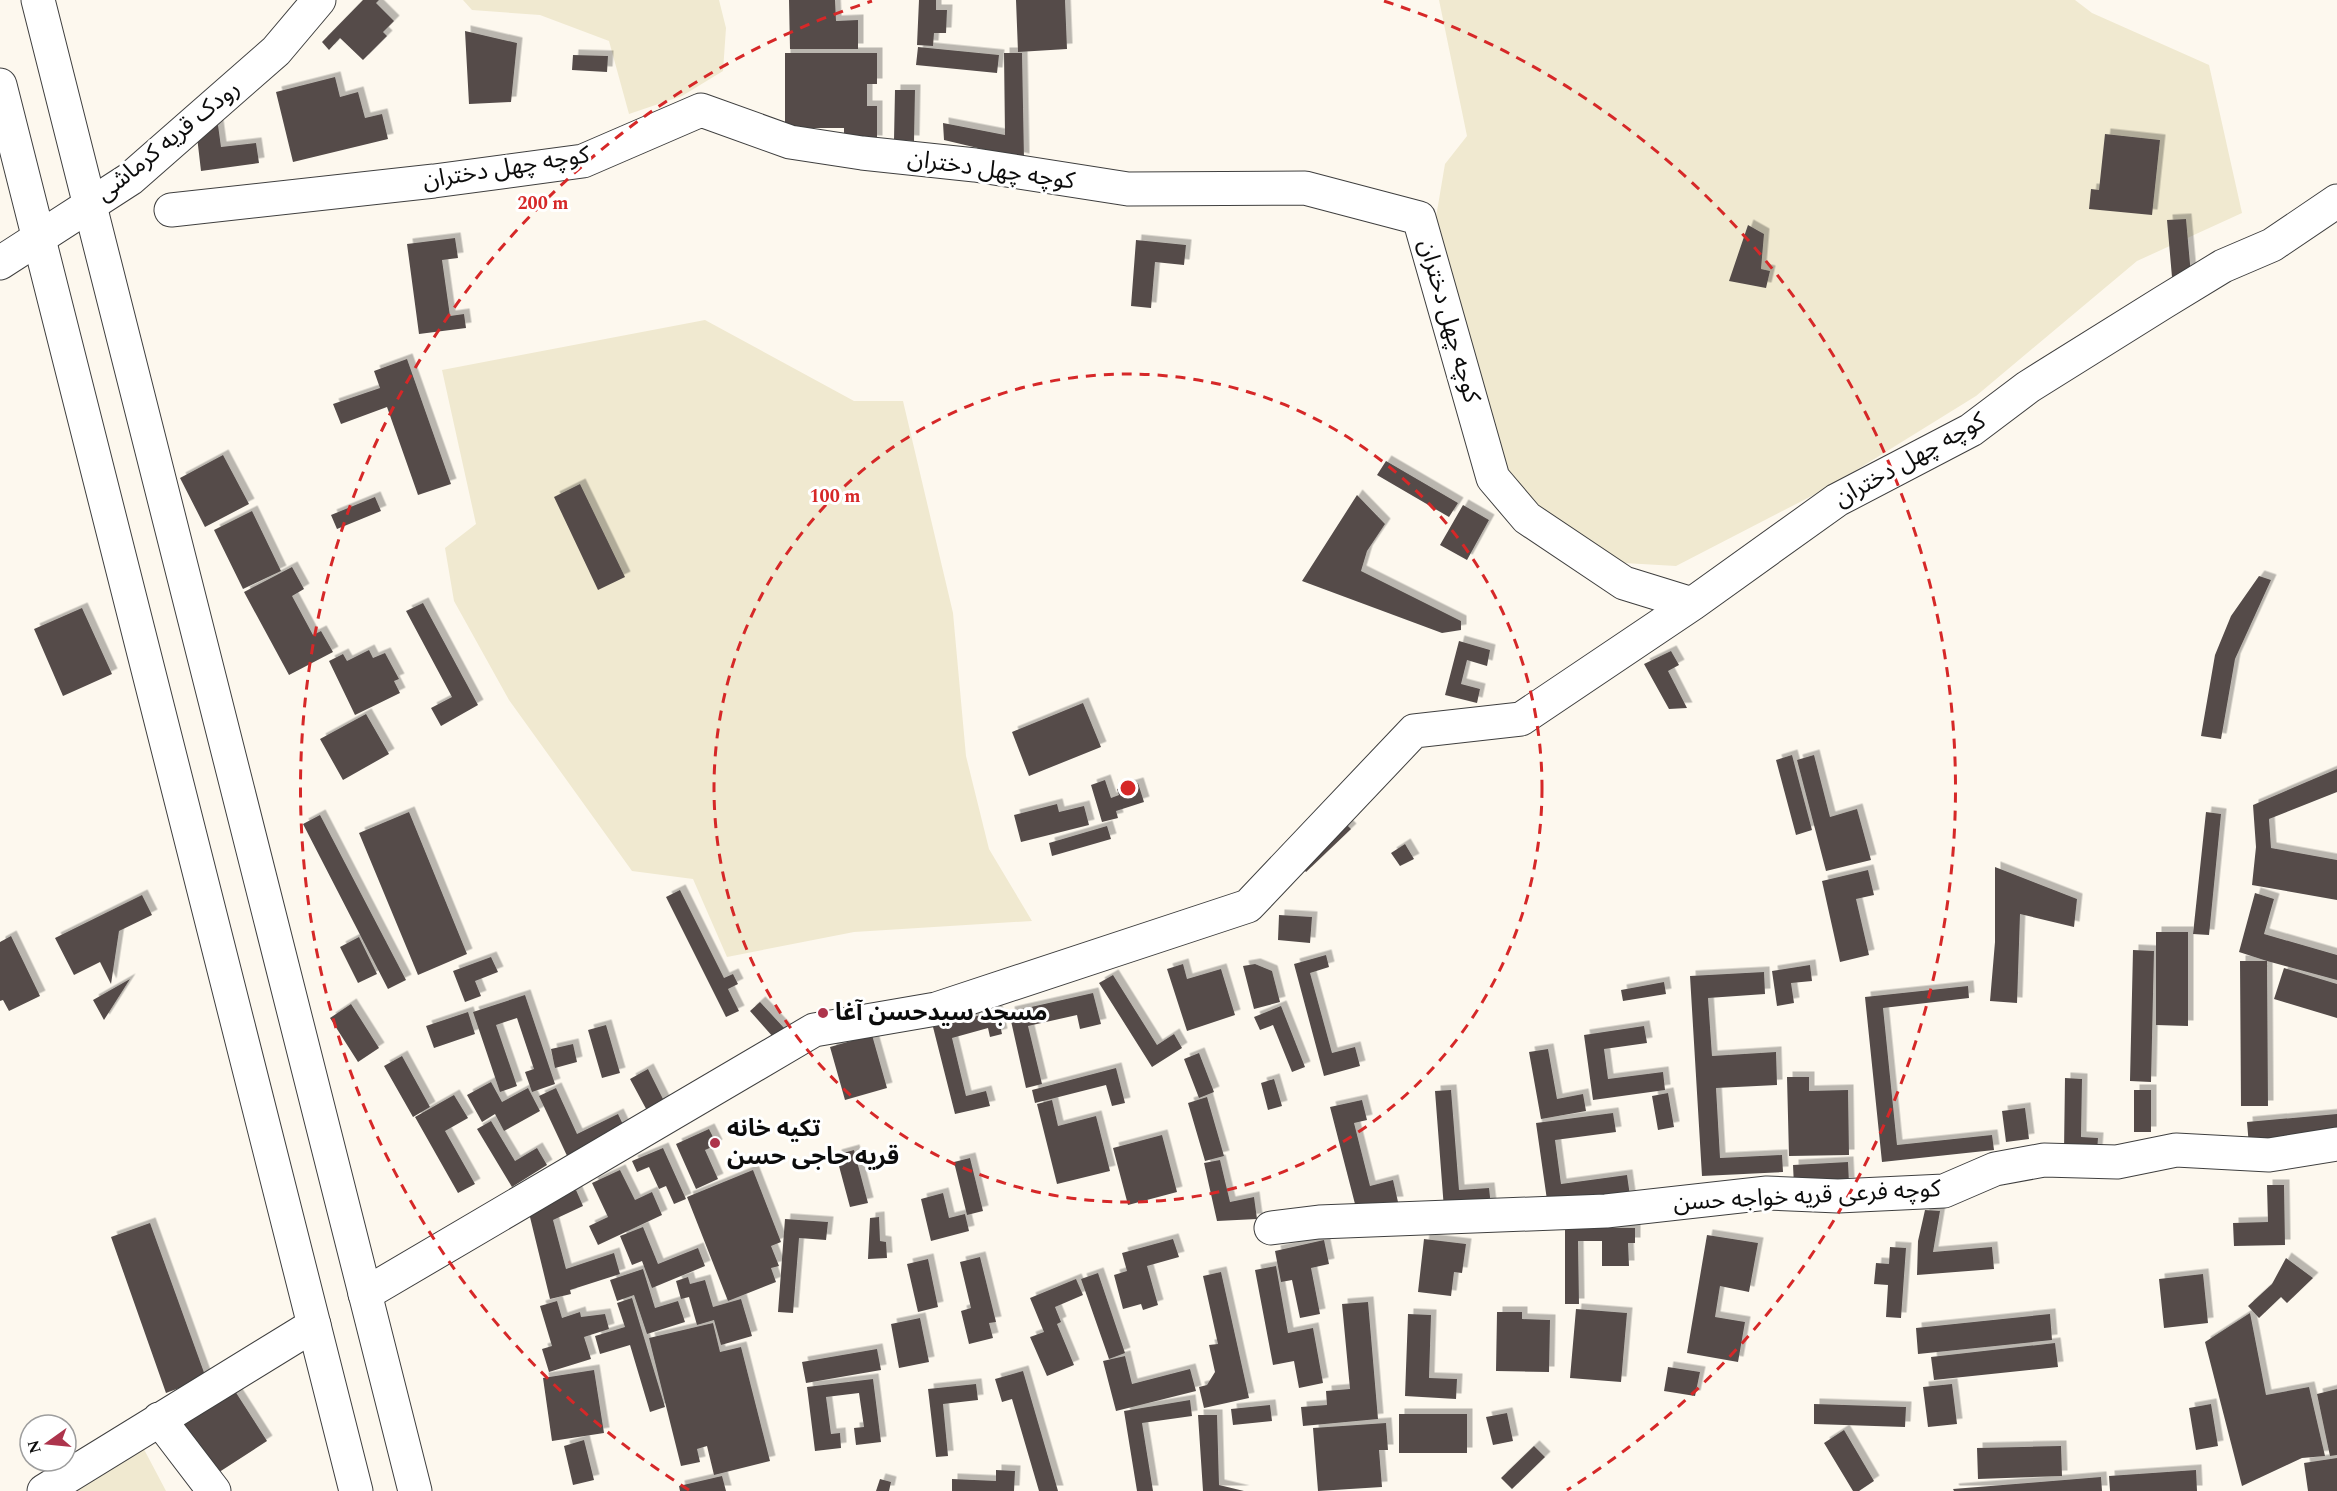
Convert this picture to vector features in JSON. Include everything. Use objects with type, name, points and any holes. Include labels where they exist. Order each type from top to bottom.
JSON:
[{"type":"street","points":[[38,0],[415,1491]]},
{"type":"street","name":"رودک قریه کرماشی","points":[[0,263],[129,179],[276,51],[319,0]]},
{"type":"street","points":[[0,85],[356,1491]]},
{"type":"street","name":"کوچه چهل دختران","points":[[171,210],[434,181],[583,161],[701,110],[790,142],[862,153],[975,165],[1128,189],[1305,188],[1419,218],[1493,478],[1527,518],[1624,583],[1692,604],[1837,500],[1971,430],[2028,387],[2164,302],[2223,266],[2272,245],[2337,202]]},
{"type":"street","points":[[365,1294],[814,1030],[936,1009],[1248,906],[1414,731],[1521,719],[1692,604]]},
{"type":"street","name":"کوچه فرعی قریه خواجه حسن","points":[[1271,1228],[1319,1222],[1606,1210],[1767,1193],[1838,1196],[1944,1191],[1995,1169],[2044,1160],[2117,1162],[2176,1150],[2269,1155],[2337,1144]]},
{"type":"street","points":[[44,1491],[314,1325]]},
{"type":"street","points":[[159,1419],[214,1491]]},
{"type":"shaded area","points":[[463,0],[719,0],[726,28],[723,71],[682,96],[629,114],[609,41],[540,15],[472,10]]},
{"type":"shaded area","points":[[1439,0],[2075,0],[2092,13],[2209,65],[2242,213],[2137,261],[1976,396],[1829,487],[1676,566],[1607,562],[1542,522],[1506,475],[1435,223],[1445,164],[1467,136]]},
{"type":"shaded area","points":[[705,320],[854,401],[903,401],[953,613],[966,756],[989,849],[1032,921],[854,932],[727,957],[693,879],[632,871],[509,700],[454,601],[445,548],[476,524],[442,370]]},
{"type":"shaded area","points":[[137,1436],[166,1491],[50,1491]]},
{"type":"building","points":[[363,0],[379,0],[376,3],[394,21],[383,32],[387,36],[363,60],[340,38],[329,50],[322,42]]},
{"type":"building","points":[[789,0],[835,0],[836,21],[858,20],[858,49],[790,49]]},
{"type":"building","points":[[919,0],[936,0],[936,10],[947,10],[946,33],[934,33],[933,46],[917,45]]},
{"type":"building","points":[[1016,0],[1065,0],[1067,49],[1018,52]]},
{"type":"building","points":[[465,31],[517,43],[511,102],[469,104]]},
{"type":"building","points":[[918,47],[999,55],[997,73],[916,65]]},
{"type":"building","points":[[785,53],[877,53],[877,84],[867,84],[867,106],[877,106],[877,141],[844,140],[844,128],[785,128]]},
{"type":"building","points":[[1004,53],[1022,53],[1024,159],[944,140],[943,123],[1005,135]]},
{"type":"building","points":[[573,55],[608,56],[607,72],[572,70]]},
{"type":"building","points":[[335,77],[340,97],[358,92],[365,118],[382,114],[388,139],[293,162],[276,92]]},
{"type":"building","points":[[895,90],[915,90],[914,141],[894,140]]},
{"type":"building","points":[[218,125],[221,147],[256,143],[259,163],[201,171],[196,128]]},
{"type":"building","points":[[2105,134],[2160,140],[2152,215],[2089,209],[2091,189],[2099,190]]},
{"type":"building","points":[[2186,219],[2191,275],[2172,277],[2167,220]]},
{"type":"building","points":[[1748,225],[1764,234],[1761,269],[1770,271],[1766,288],[1729,281]]},
{"type":"building","points":[[455,238],[458,258],[442,260],[450,316],[464,314],[466,328],[419,334],[407,244]]},
{"type":"building","points":[[1136,240],[1186,245],[1184,265],[1155,262],[1151,308],[1131,306]]},
{"type":"building","points":[[407,359],[451,484],[418,495],[387,407],[341,424],[333,404],[380,388],[374,371]]},
{"type":"building","points":[[223,455],[249,504],[205,527],[180,478]]},
{"type":"building","points":[[1386,461],[1458,503],[1449,517],[1377,475]]},
{"type":"building","points":[[580,484],[625,577],[598,590],[554,497]]},
{"type":"building","points":[[1357,495],[1385,524],[1367,551],[1361,571],[1461,621],[1461,630],[1442,633],[1302,581]]},
{"type":"building","points":[[375,497],[381,511],[337,529],[331,515]]},
{"type":"building","points":[[1463,505],[1489,520],[1467,560],[1440,545]]},
{"type":"building","points":[[252,511],[281,571],[243,589],[214,530]]},
{"type":"building","points":[[292,567],[304,589],[292,596],[313,635],[321,631],[333,652],[289,675],[244,592]]},
{"type":"building","points":[[2259,576],[2271,580],[2235,659],[2221,739],[2201,736],[2215,655],[2231,616]]},
{"type":"building","points":[[423,603],[478,705],[441,726],[431,708],[452,697],[406,611]]},
{"type":"building","points":[[82,608],[112,674],[63,696],[34,629]]},
{"type":"building","points":[[1459,641],[1490,650],[1487,666],[1467,660],[1461,684],[1480,689],[1477,703],[1445,695]]},
{"type":"building","points":[[369,650],[373,658],[385,653],[399,679],[394,681],[400,693],[355,715],[329,661],[343,654],[347,661]]},
{"type":"building","points":[[1671,651],[1679,665],[1668,671],[1687,708],[1669,709],[1644,664]]},
{"type":"building","points":[[1083,703],[1101,747],[1029,776],[1012,732]]},
{"type":"building","points":[[366,714],[389,754],[343,780],[320,739]]},
{"type":"building","points":[[1792,755],[1812,830],[1796,835],[1776,760]]},
{"type":"building","points":[[1814,755],[1830,817],[1857,809],[1871,860],[1826,871],[1797,760]]},
{"type":"building","points":[[2337,769],[2337,792],[2269,819],[2271,848],[2337,860],[2337,900],[2252,885],[2256,847],[2253,805]]},
{"type":"building","points":[[1105,780],[1111,798],[1119,795],[1117,789],[1138,783],[1144,802],[1116,811],[1118,818],[1102,822],[1091,785]]},
{"type":"building","points":[[1057,804],[1059,812],[1084,806],[1089,825],[1021,842],[1014,815]]},
{"type":"building","points":[[409,812],[467,954],[418,975],[359,833]]},
{"type":"building","points":[[2206,812],[2221,814],[2209,935],[2193,934]]},
{"type":"building","points":[[320,815],[406,980],[388,989],[303,824]]},
{"type":"building","points":[[1341,819],[1351,829],[1306,872],[1297,862]]},
{"type":"building","points":[[1107,826],[1111,839],[1052,856],[1049,843]]},
{"type":"building","points":[[1405,844],[1414,859],[1400,866],[1391,853]]},
{"type":"building","points":[[1995,867],[2077,899],[2074,927],[2020,914],[2017,1003],[1990,1001],[1995,942]]},
{"type":"building","points":[[1868,870],[1874,895],[1856,899],[1869,955],[1840,962],[1822,881]]},
{"type":"building","points":[[680,890],[724,978],[733,974],[738,984],[728,989],[739,1011],[726,1017],[666,897]]},
{"type":"building","points":[[2255,893],[2274,899],[2264,934],[2337,955],[2337,980],[2239,952]]},
{"type":"building","points":[[142,895],[152,915],[119,931],[111,984],[100,962],[74,975],[55,938]]},
{"type":"building","points":[[1279,915],[1312,917],[1310,943],[1278,940]]},
{"type":"building","points":[[2156,932],[2188,932],[2188,1026],[2156,1025]]},
{"type":"building","points":[[11,936],[40,996],[9,1011],[3,1000],[0,1001],[0,942]]},
{"type":"building","points":[[359,937],[377,974],[358,983],[340,947]]},
{"type":"building","points":[[2133,950],[2154,951],[2151,1082],[2130,1081]]},
{"type":"building","points":[[1326,955],[1329,967],[1310,973],[1332,1053],[1355,1047],[1360,1066],[1324,1076],[1294,964]]},
{"type":"building","points":[[491,957],[498,972],[475,981],[481,996],[465,1002],[453,971]]},
{"type":"building","points":[[2240,961],[2267,961],[2268,1106],[2241,1106]]},
{"type":"building","points":[[1183,964],[1187,979],[1221,969],[1235,1015],[1187,1031],[1167,969]]},
{"type":"building","points":[[1255,964],[1272,971],[1280,1002],[1254,1009],[1243,966]]},
{"type":"building","points":[[1810,965],[1812,981],[1791,983],[1794,1003],[1777,1006],[1772,971]]},
{"type":"building","points":[[2284,968],[2337,984],[2337,1018],[2274,999]]},
{"type":"building","points":[[1764,972],[1765,994],[1708,998],[1712,1056],[1776,1052],[1777,1085],[1716,1088],[1720,1158],[1782,1155],[1783,1172],[1702,1176],[1690,976]]},
{"type":"building","points":[[1113,975],[1157,1045],[1174,1034],[1182,1048],[1152,1067],[1099,983]]},
{"type":"building","points":[[130,979],[104,1020],[93,1000]]},
{"type":"building","points":[[1664,982],[1666,994],[1623,1001],[1621,990]]},
{"type":"building","points":[[1968,986],[1969,998],[1883,1008],[1897,1145],[1992,1135],[1994,1150],[1882,1162],[1865,997]]},
{"type":"building","points":[[1093,993],[1101,1024],[1080,1029],[1077,1015],[1028,1026],[1042,1084],[1026,1088],[1009,1012]]},
{"type":"building","points":[[525,995],[555,1084],[532,1092],[525,1072],[534,1069],[517,1018],[496,1025],[517,1086],[500,1092],[473,1012]]},
{"type":"building","points":[[760,1002],[785,1029],[774,1038],[750,1011]]},
{"type":"building","points":[[351,1004],[379,1048],[358,1062],[330,1018]]},
{"type":"building","points":[[1281,1006],[1305,1067],[1292,1072],[1273,1025],[1260,1030],[1254,1017]]},
{"type":"building","points":[[997,1011],[1002,1034],[990,1037],[988,1028],[952,1038],[966,1096],[986,1091],[990,1106],[955,1114],[933,1027]]},
{"type":"building","points":[[468,1012],[475,1034],[434,1048],[426,1026]]},
{"type":"building","points":[[606,1025],[620,1073],[602,1078],[588,1030]]},
{"type":"building","points":[[1644,1026],[1647,1043],[1604,1049],[1608,1079],[1663,1072],[1665,1090],[1593,1100],[1584,1035]]},
{"type":"building","points":[[872,1035],[887,1088],[845,1100],[830,1047]]},
{"type":"building","points":[[573,1044],[577,1062],[555,1068],[551,1049]]},
{"type":"building","points":[[1548,1049],[1557,1099],[1583,1094],[1586,1111],[1541,1119],[1529,1052]]},
{"type":"building","points":[[1199,1053],[1214,1092],[1199,1098],[1184,1059]]},
{"type":"building","points":[[402,1056],[430,1107],[413,1117],[384,1066]]},
{"type":"building","points":[[1116,1068],[1125,1103],[1112,1106],[1106,1085],[1035,1103],[1032,1090]]},
{"type":"building","points":[[648,1069],[668,1109],[651,1118],[630,1079]]},
{"type":"building","points":[[1787,1077],[1809,1077],[1809,1091],[1848,1090],[1849,1155],[1789,1156]]},
{"type":"building","points":[[2065,1078],[2082,1079],[2081,1137],[2098,1138],[2097,1152],[2064,1151]]},
{"type":"building","points":[[1274,1079],[1282,1106],[1268,1110],[1261,1083]]},
{"type":"building","points":[[491,1082],[502,1102],[528,1088],[540,1111],[504,1131],[495,1114],[482,1122],[467,1095]]},
{"type":"building","points":[[556,1088],[577,1134],[618,1114],[627,1133],[569,1160],[539,1096]]},
{"type":"building","points":[[1451,1090],[1459,1190],[1489,1188],[1491,1206],[1444,1209],[1435,1091]]},
{"type":"building","points":[[2134,1090],[2151,1090],[2151,1132],[2134,1132]]},
{"type":"building","points":[[1668,1093],[1674,1127],[1658,1130],[1652,1096]]},
{"type":"building","points":[[454,1095],[468,1118],[445,1131],[475,1184],[458,1193],[415,1117]]},
{"type":"building","points":[[1207,1097],[1224,1156],[1205,1161],[1188,1103]]},
{"type":"building","points":[[1052,1100],[1058,1126],[1096,1116],[1110,1171],[1057,1184],[1037,1104]]},
{"type":"building","points":[[1362,1100],[1367,1120],[1354,1123],[1370,1186],[1393,1180],[1398,1202],[1355,1204],[1330,1107]]},
{"type":"building","points":[[2025,1108],[2029,1139],[2006,1142],[2002,1111]]},
{"type":"building","points":[[1613,1113],[1616,1132],[1555,1140],[1561,1184],[1627,1175],[1630,1196],[1548,1207],[1536,1123]]},
{"type":"building","points":[[2337,1114],[2337,1138],[2249,1146],[2247,1122]]},
{"type":"building","points":[[491,1121],[515,1161],[537,1148],[547,1165],[512,1187],[477,1129]]},
{"type":"building","points":[[709,1129],[717,1145],[705,1150],[718,1179],[696,1189],[676,1144]]},
{"type":"building","points":[[1162,1135],[1177,1192],[1128,1205],[1113,1148]]},
{"type":"building","points":[[663,1148],[686,1199],[674,1204],[666,1186],[659,1189],[649,1167],[637,1172],[632,1161]]},
{"type":"building","points":[[854,1150],[868,1203],[850,1207],[836,1155]]},
{"type":"building","points":[[970,1158],[983,1211],[967,1215],[954,1162]]},
{"type":"building","points":[[1220,1160],[1230,1202],[1254,1197],[1257,1219],[1217,1221],[1204,1163]]},
{"type":"building","points":[[1848,1162],[1849,1183],[1794,1186],[1793,1165]]},
{"type":"building","points":[[620,1170],[635,1200],[652,1192],[662,1215],[598,1245],[589,1226],[608,1217],[592,1183]]},
{"type":"building","points":[[753,1170],[781,1242],[771,1246],[779,1266],[771,1268],[776,1282],[728,1301],[687,1197]]},
{"type":"building","points":[[2267,1185],[2284,1185],[2285,1245],[2234,1246],[2233,1223],[2268,1222]]},
{"type":"building","points":[[576,1190],[583,1206],[553,1220],[566,1269],[614,1253],[620,1274],[570,1290],[571,1294],[550,1299],[529,1213]]},
{"type":"building","points":[[943,1193],[949,1218],[965,1214],[969,1231],[931,1241],[921,1199]]},
{"type":"building","points":[[1925,1210],[1940,1211],[1933,1252],[1992,1247],[1994,1269],[1917,1275],[1918,1241]]},
{"type":"building","points":[[879,1217],[880,1241],[886,1242],[887,1258],[868,1259],[870,1218]]},
{"type":"building","points":[[785,1219],[828,1222],[826,1240],[799,1238],[793,1313],[778,1312]]},
{"type":"building","points":[[150,1223],[206,1378],[166,1393],[111,1237]]},
{"type":"building","points":[[643,1227],[658,1264],[698,1248],[705,1266],[652,1288],[642,1261],[632,1265],[620,1236]]},
{"type":"building","points":[[1565,1228],[1635,1228],[1635,1243],[1628,1243],[1629,1266],[1602,1266],[1602,1241],[1578,1241],[1579,1304],[1565,1304]]},
{"type":"building","points":[[1707,1235],[1758,1243],[1749,1292],[1720,1286],[1715,1317],[1745,1322],[1738,1362],[1687,1353]]},
{"type":"building","points":[[1173,1239],[1179,1257],[1147,1266],[1158,1305],[1143,1310],[1141,1304],[1123,1309],[1114,1275],[1127,1271],[1122,1253]]},
{"type":"building","points":[[1424,1239],[1466,1244],[1462,1273],[1454,1272],[1451,1296],[1418,1292]]},
{"type":"building","points":[[1324,1240],[1329,1264],[1311,1268],[1320,1314],[1300,1318],[1292,1280],[1281,1282],[1275,1251]]},
{"type":"building","points":[[1890,1247],[1906,1248],[1901,1318],[1886,1317],[1888,1285],[1874,1284],[1876,1263],[1889,1264]]},
{"type":"building","points":[[980,1257],[996,1322],[989,1323],[993,1338],[969,1344],[961,1311],[971,1308],[960,1262]]},
{"type":"building","points":[[2286,1258],[2313,1278],[2287,1303],[2281,1297],[2259,1318],[2248,1306],[2272,1284]]},
{"type":"building","points":[[928,1259],[938,1307],[918,1312],[907,1264]]},
{"type":"building","points":[[1276,1266],[1288,1333],[1313,1328],[1323,1383],[1299,1388],[1294,1361],[1273,1365],[1255,1270]]},
{"type":"building","points":[[643,1269],[655,1308],[678,1301],[685,1322],[647,1334],[634,1295],[617,1301],[610,1280]]},
{"type":"building","points":[[1221,1272],[1249,1398],[1204,1408],[1199,1387],[1207,1385],[1215,1372],[1209,1345],[1218,1344],[1203,1276]]},
{"type":"building","points":[[1098,1273],[1125,1353],[1109,1359],[1081,1279]]},
{"type":"building","points":[[2203,1274],[2208,1323],[2164,1328],[2159,1279]]},
{"type":"building","points":[[688,1277],[690,1284],[705,1280],[713,1307],[741,1299],[752,1336],[721,1345],[714,1320],[697,1325],[689,1297],[681,1299],[676,1281]]},
{"type":"building","points":[[1076,1279],[1083,1295],[1055,1307],[1061,1322],[1057,1324],[1074,1365],[1047,1376],[1030,1337],[1044,1332],[1030,1298]]},
{"type":"building","points":[[632,1298],[665,1407],[650,1412],[630,1345],[600,1354],[595,1336],[625,1327],[617,1303]]},
{"type":"building","points":[[557,1301],[562,1318],[580,1312],[581,1317],[605,1314],[609,1329],[584,1337],[591,1359],[549,1372],[542,1349],[552,1346],[540,1306]]},
{"type":"building","points":[[1368,1302],[1378,1419],[1303,1426],[1301,1407],[1327,1405],[1326,1391],[1350,1389],[1342,1304]]},
{"type":"building","points":[[1576,1309],[1627,1313],[1621,1382],[1570,1378]]},
{"type":"building","points":[[1497,1312],[1522,1312],[1522,1319],[1550,1320],[1549,1372],[1496,1371]]},
{"type":"building","points":[[2250,1313],[2266,1395],[2309,1387],[2325,1456],[2302,1458],[2242,1486],[2205,1342]]},
{"type":"building","points":[[1408,1314],[1431,1315],[1429,1378],[1457,1379],[1456,1399],[1405,1396]]},
{"type":"building","points":[[2050,1314],[2052,1340],[1918,1354],[1916,1328]]},
{"type":"building","points":[[920,1318],[929,1362],[899,1368],[891,1324]]},
{"type":"building","points":[[713,1323],[720,1352],[741,1347],[770,1461],[714,1475],[707,1446],[697,1449],[700,1462],[681,1466],[649,1338]]},
{"type":"building","points":[[2055,1343],[2058,1367],[1934,1380],[1931,1357]]},
{"type":"building","points":[[877,1349],[881,1370],[806,1383],[802,1362]]},
{"type":"building","points":[[1125,1356],[1132,1384],[1190,1369],[1196,1391],[1116,1411],[1103,1361]]},
{"type":"building","points":[[1668,1367],[1700,1372],[1695,1396],[1664,1391]]},
{"type":"building","points":[[594,1370],[604,1433],[552,1441],[543,1378]]},
{"type":"building","points":[[1023,1371],[1058,1491],[1039,1491],[1012,1399],[1002,1402],[995,1379]]},
{"type":"building","points":[[873,1379],[881,1442],[856,1445],[854,1428],[864,1427],[859,1393],[826,1397],[831,1434],[840,1433],[841,1448],[815,1451],[807,1387]]},
{"type":"building","points":[[976,1384],[978,1400],[943,1404],[948,1456],[936,1457],[928,1389]]},
{"type":"building","points":[[1952,1384],[1957,1424],[1928,1427],[1923,1387]]},
{"type":"building","points":[[233,1388],[267,1441],[210,1478],[176,1425]]},
{"type":"building","points":[[2337,1389],[2337,1455],[2330,1456],[2317,1394]]},
{"type":"building","points":[[1190,1400],[1192,1416],[1142,1423],[1153,1491],[1137,1491],[1124,1411]]},
{"type":"building","points":[[1814,1404],[1906,1407],[1905,1427],[1814,1424]]},
{"type":"building","points":[[2211,1404],[2218,1446],[2196,1450],[2189,1408]]},
{"type":"building","points":[[1270,1405],[1272,1421],[1233,1425],[1231,1409]]},
{"type":"building","points":[[1507,1413],[1513,1441],[1493,1445],[1486,1417]]},
{"type":"building","points":[[1399,1414],[1467,1414],[1467,1453],[1399,1453]]},
{"type":"building","points":[[1198,1415],[1217,1415],[1219,1485],[1244,1491],[1203,1491]]},
{"type":"building","points":[[1386,1423],[1388,1450],[1379,1450],[1382,1487],[1318,1491],[1313,1428]]},
{"type":"building","points":[[1844,1430],[1874,1481],[1859,1491],[1853,1491],[1824,1443]]},
{"type":"building","points":[[584,1440],[594,1480],[573,1485],[564,1446]]},
{"type":"building","points":[[1534,1446],[1545,1457],[1512,1489],[1501,1478]]},
{"type":"building","points":[[2061,1446],[2062,1476],[1978,1479],[1977,1448]]},
{"type":"building","points":[[2337,1458],[2337,1491],[2308,1491],[2304,1463]]},
{"type":"building","points":[[996,1470],[1015,1471],[1014,1491],[952,1491],[952,1479],[996,1481]]},
{"type":"building","points":[[2196,1470],[2197,1491],[2110,1491],[2109,1476]]},
{"type":"building","points":[[722,1476],[726,1491],[680,1491],[679,1486]]},
{"type":"building","points":[[2101,1477],[2102,1491],[1954,1491],[1953,1489]]},
{"type":"building","points":[[880,1479],[891,1482],[889,1491],[876,1491]]},
{"type":"place","name":"مسجد سیدحسن آغا","points":[[823,1013]]},
{"type":"place","name":"تکیه خانه قریه حاجی حسن","points":[[715,1143]]}]
